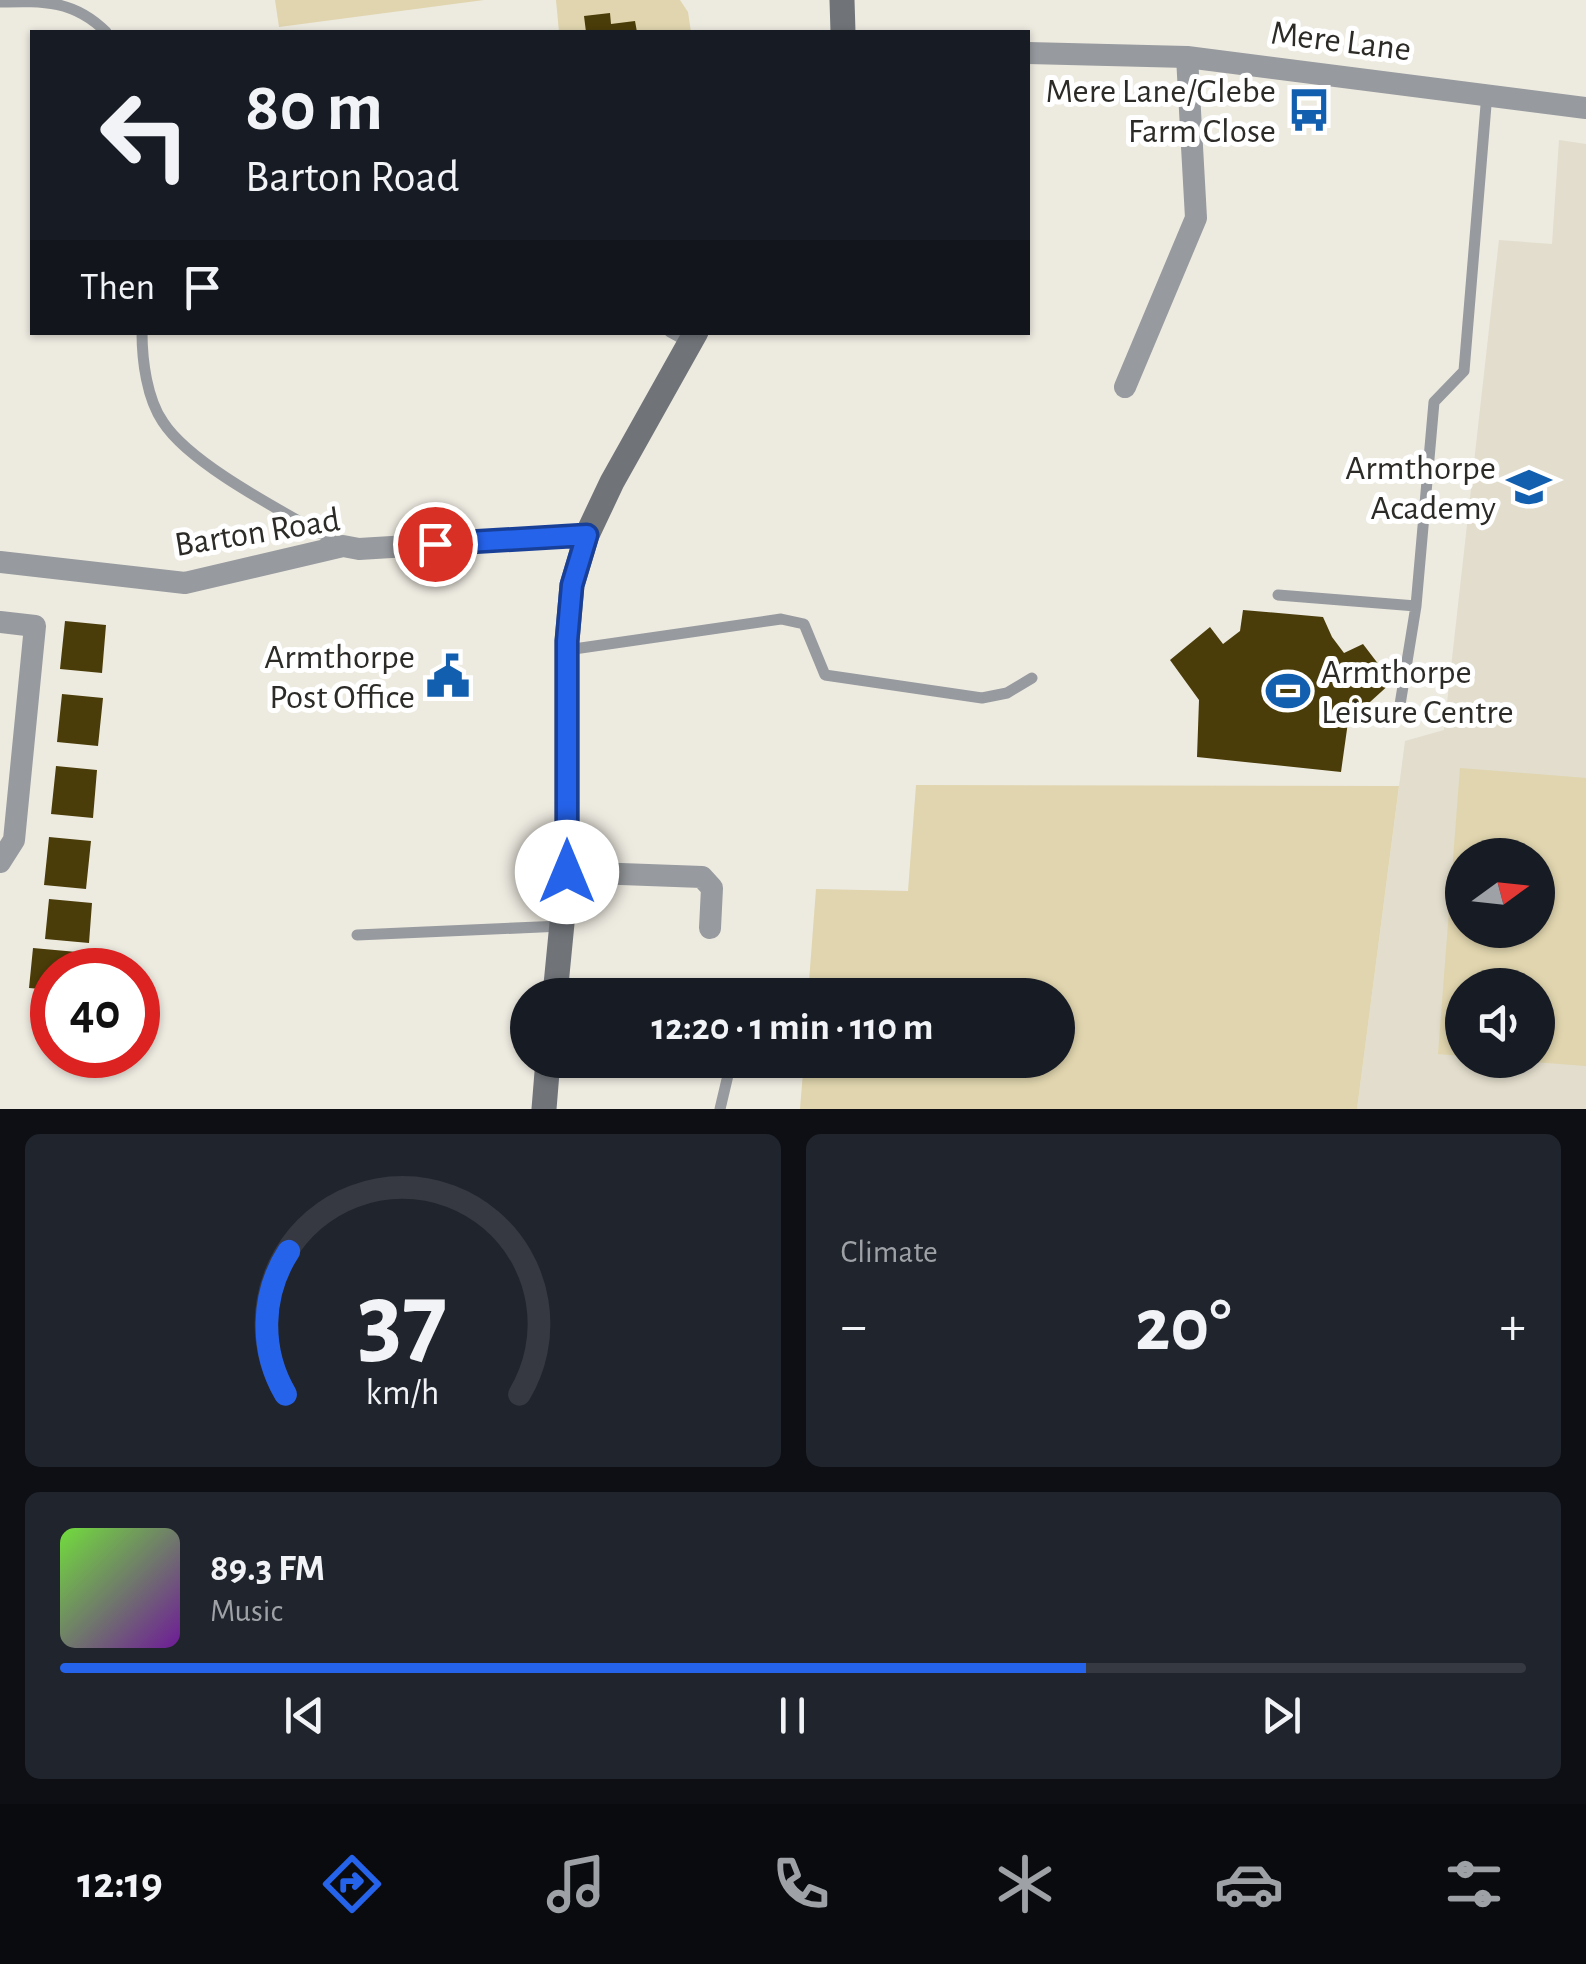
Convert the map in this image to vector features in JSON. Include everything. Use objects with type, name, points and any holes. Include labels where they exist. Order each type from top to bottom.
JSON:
[{"type":"street","points":[[842,0],[843,30]]},
{"type":"street","name":"Mere Lane","points":[[1030,53],[1187,57],[1586,108]]},
{"type":"street","points":[[1125,387],[1196,218],[1187,57]]},
{"type":"street","points":[[557,978],[567,872],[567,650],[572,585],[587,535],[686,336]]},
{"type":"street","name":"Barton Road","points":[[0,562],[185,584],[343,546],[359,549],[587,535]]},
{"type":"street","points":[[0,622],[35,626],[14,840],[0,862]]},
{"type":"street","points":[[567,872],[702,877],[712,888],[710,928]]},
{"type":"street","points":[[544,1109],[547,1078]]},
{"type":"lane","points":[[0,2],[52,0],[92,18],[104,30]]},
{"type":"lane","points":[[1398,717],[1416,606],[1434,402],[1464,371],[1487,93]]},
{"type":"lane","points":[[142,335],[147,380],[161,421],[191,454],[343,546]]},
{"type":"lane","points":[[1278,595],[1416,606]]},
{"type":"lane","points":[[567,650],[781,619],[804,624],[825,676],[982,698],[1007,693],[1032,678]]},
{"type":"lane","points":[[357,935],[562,926]]},
{"type":"lane","points":[[720,1109],[727,1078]]},
{"type":"shaded area","points":[[275,0],[484,0],[279,27]]},
{"type":"shaded area","points":[[556,0],[680,0],[688,12],[691,30],[559,30]]},
{"type":"shaded area","name":"Armthorpe Academy","points":[[1559,140],[1586,144],[1586,1109],[1357,1109],[1405,741],[1444,730],[1499,240],[1552,244]]},
{"type":"shaded area","points":[[1460,768],[1586,778],[1586,1066],[1555,1064],[1555,968],[1445,968],[1445,1055],[1438,1054],[1446,948],[1555,948],[1555,838],[1455,838]]},
{"type":"shaded area","points":[[916,785],[1399,786],[1357,1109],[800,1109],[803,1078],[1075,1078],[1075,978],[809,978],[816,889],[908,891]]},
{"type":"building","points":[[610,13],[611,24],[635,21],[637,30],[586,30],[584,16]]},
{"type":"building","name":"Armthorpe Leisure Centre","points":[[1243,610],[1323,617],[1344,653],[1363,644],[1392,682],[1348,722],[1341,772],[1197,757],[1199,700],[1170,660],[1210,627],[1223,644],[1240,631]]},
{"type":"building","points":[[65,621],[106,625],[102,673],[60,669]]},
{"type":"building","points":[[62,694],[103,698],[98,746],[57,742]]},
{"type":"building","points":[[56,766],[97,770],[93,818],[51,814]]},
{"type":"building","points":[[49,837],[91,841],[86,889],[44,885]]},
{"type":"building","points":[[49,899],[92,903],[89,943],[45,939]]},
{"type":"place","name":"Mere Lane/Glebe Farm Close","points":[[1309,110]]},
{"type":"place","name":"Armthorpe Academy","points":[[1529,487]]},
{"type":"place","name":"Armthorpe Post Office","points":[[448,676]]},
{"type":"place","name":"Armthorpe Leisure Centre","points":[[1288,691]]},
{"type":"route","points":[[435,544],[587,535],[572,585],[567,641],[567,872]]}]
